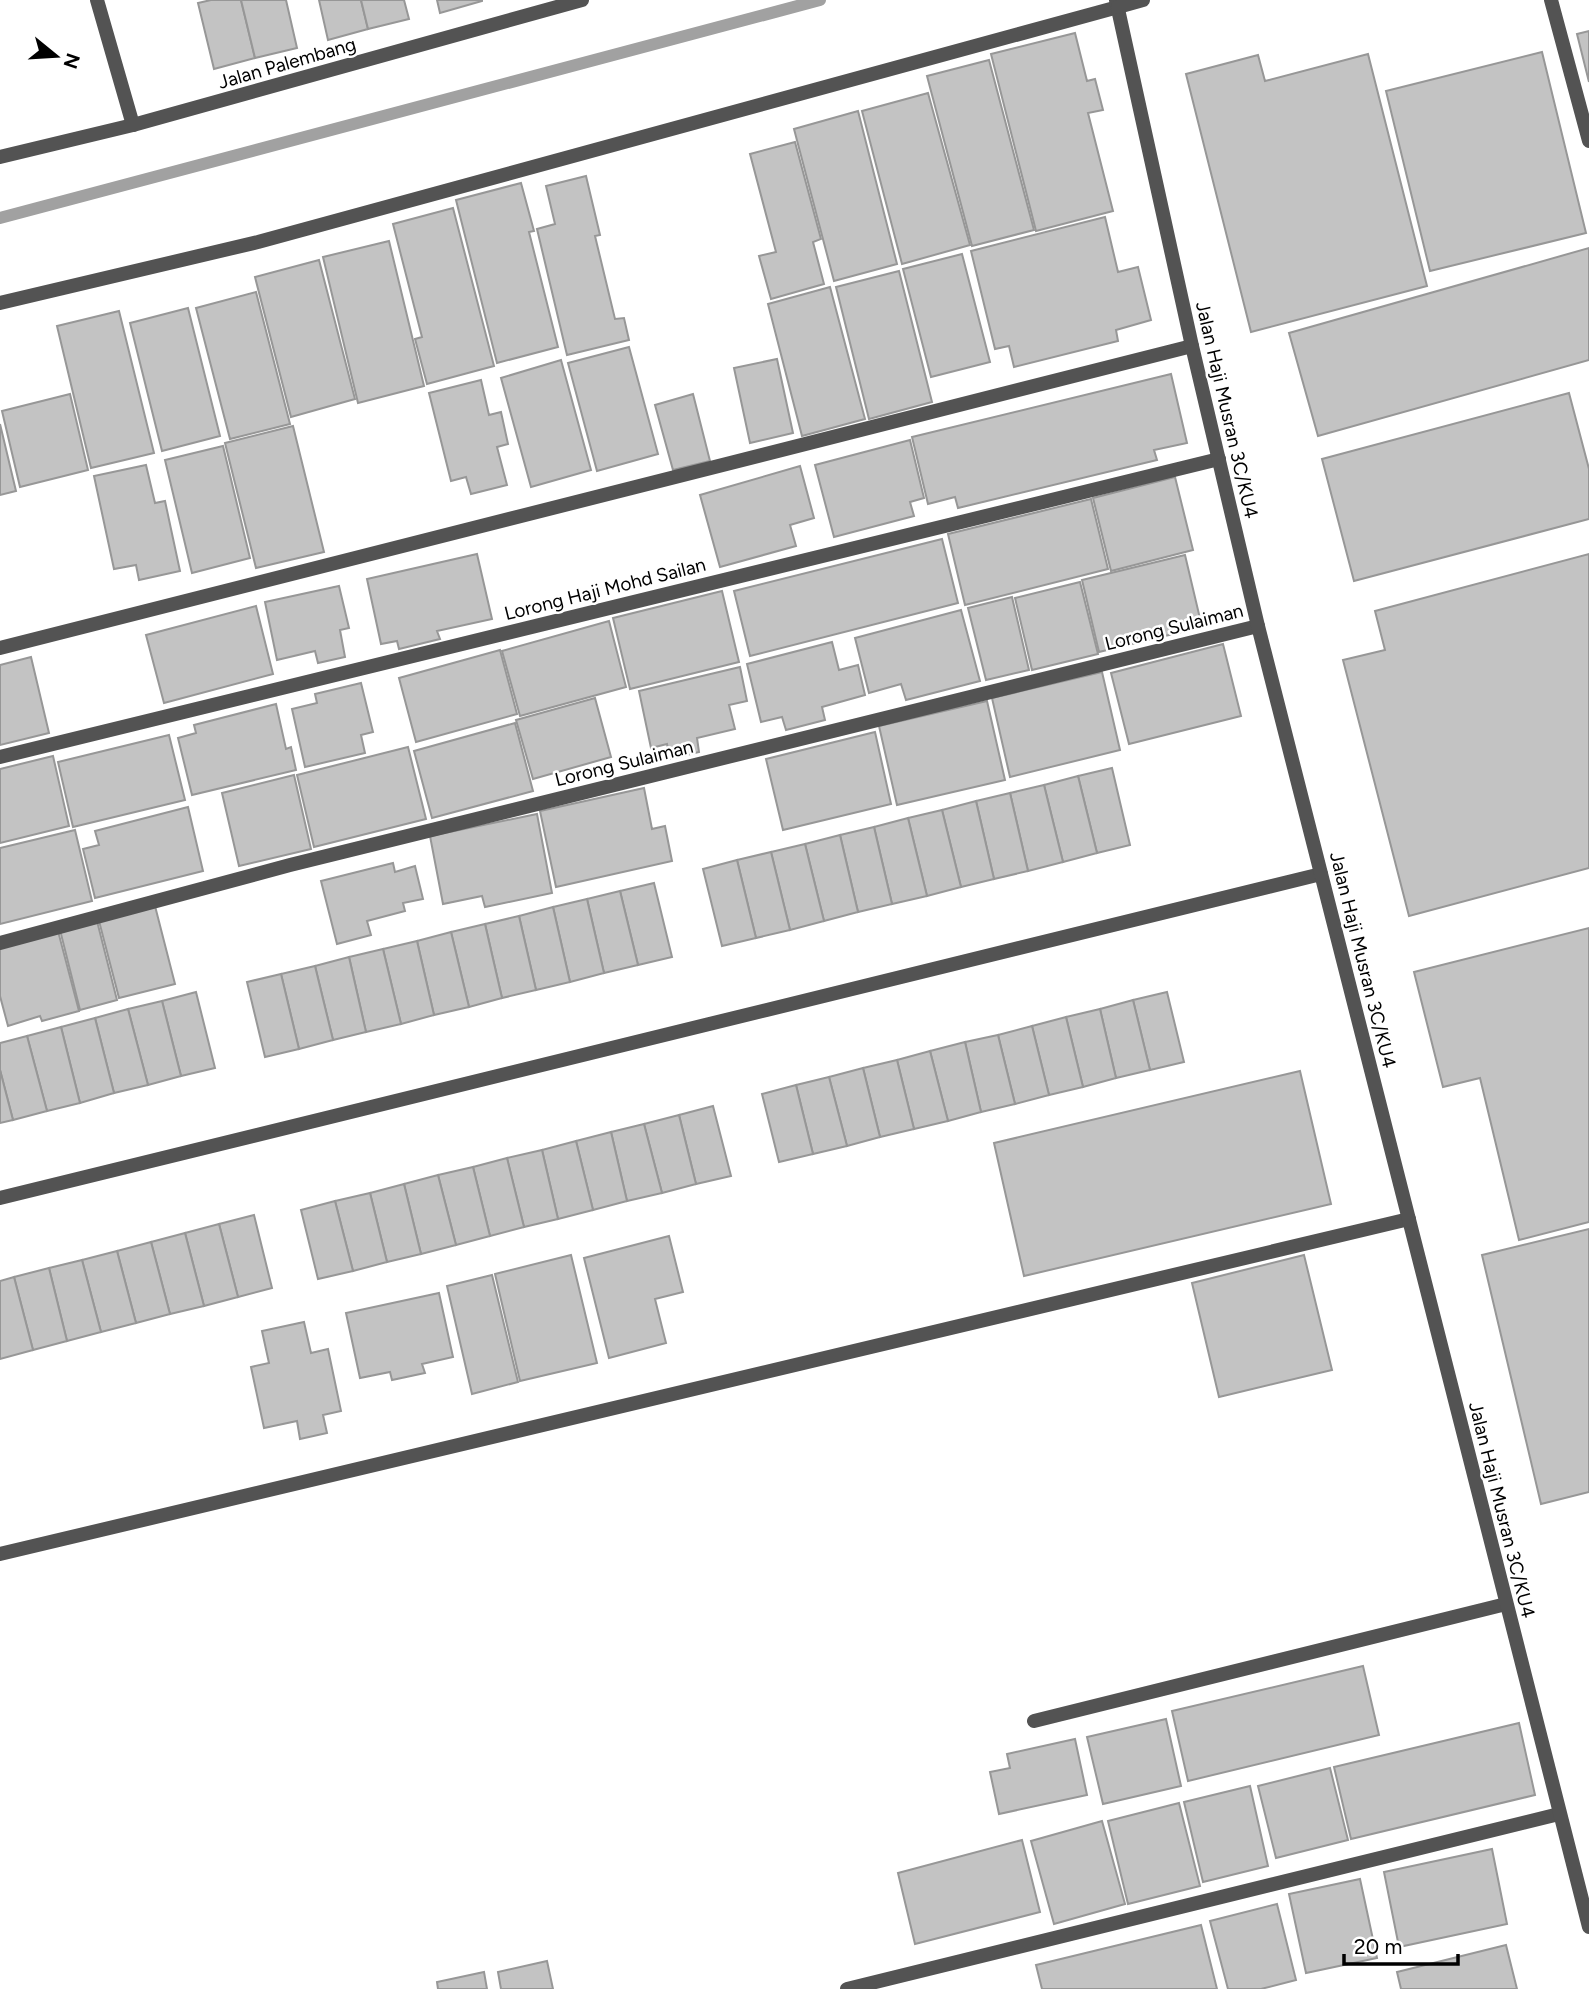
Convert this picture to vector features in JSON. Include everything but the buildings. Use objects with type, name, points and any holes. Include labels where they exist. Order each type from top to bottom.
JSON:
[{"type":"street","points":[[97,0],[133,125]]},
{"type":"street","name":"Jalan Palembang","points":[[0,157],[133,125],[582,0]]},
{"type":"street","points":[[0,303],[258,242],[1117,3],[1143,0]]},
{"type":"street","points":[[1551,0],[1589,141]]},
{"type":"street","name":"Jalan Haji Musran 3C/KU4","points":[[1117,3],[1192,346],[1258,626],[1589,1927]]},
{"type":"street","points":[[0,648],[1192,346]]},
{"type":"street","name":"Lorong Haji Mohd Sailan","points":[[0,757],[1219,459]]},
{"type":"street","name":"Lorong Sulaiman","points":[[0,943],[290,865],[1258,626]]},
{"type":"street","points":[[0,1198],[1321,874]]},
{"type":"street","points":[[0,1554],[1409,1219]]},
{"type":"street","points":[[1034,1721],[1506,1604]]},
{"type":"street","points":[[847,1989],[1559,1814]]},
{"type":"waterway","points":[[0,218],[820,0]]}]
